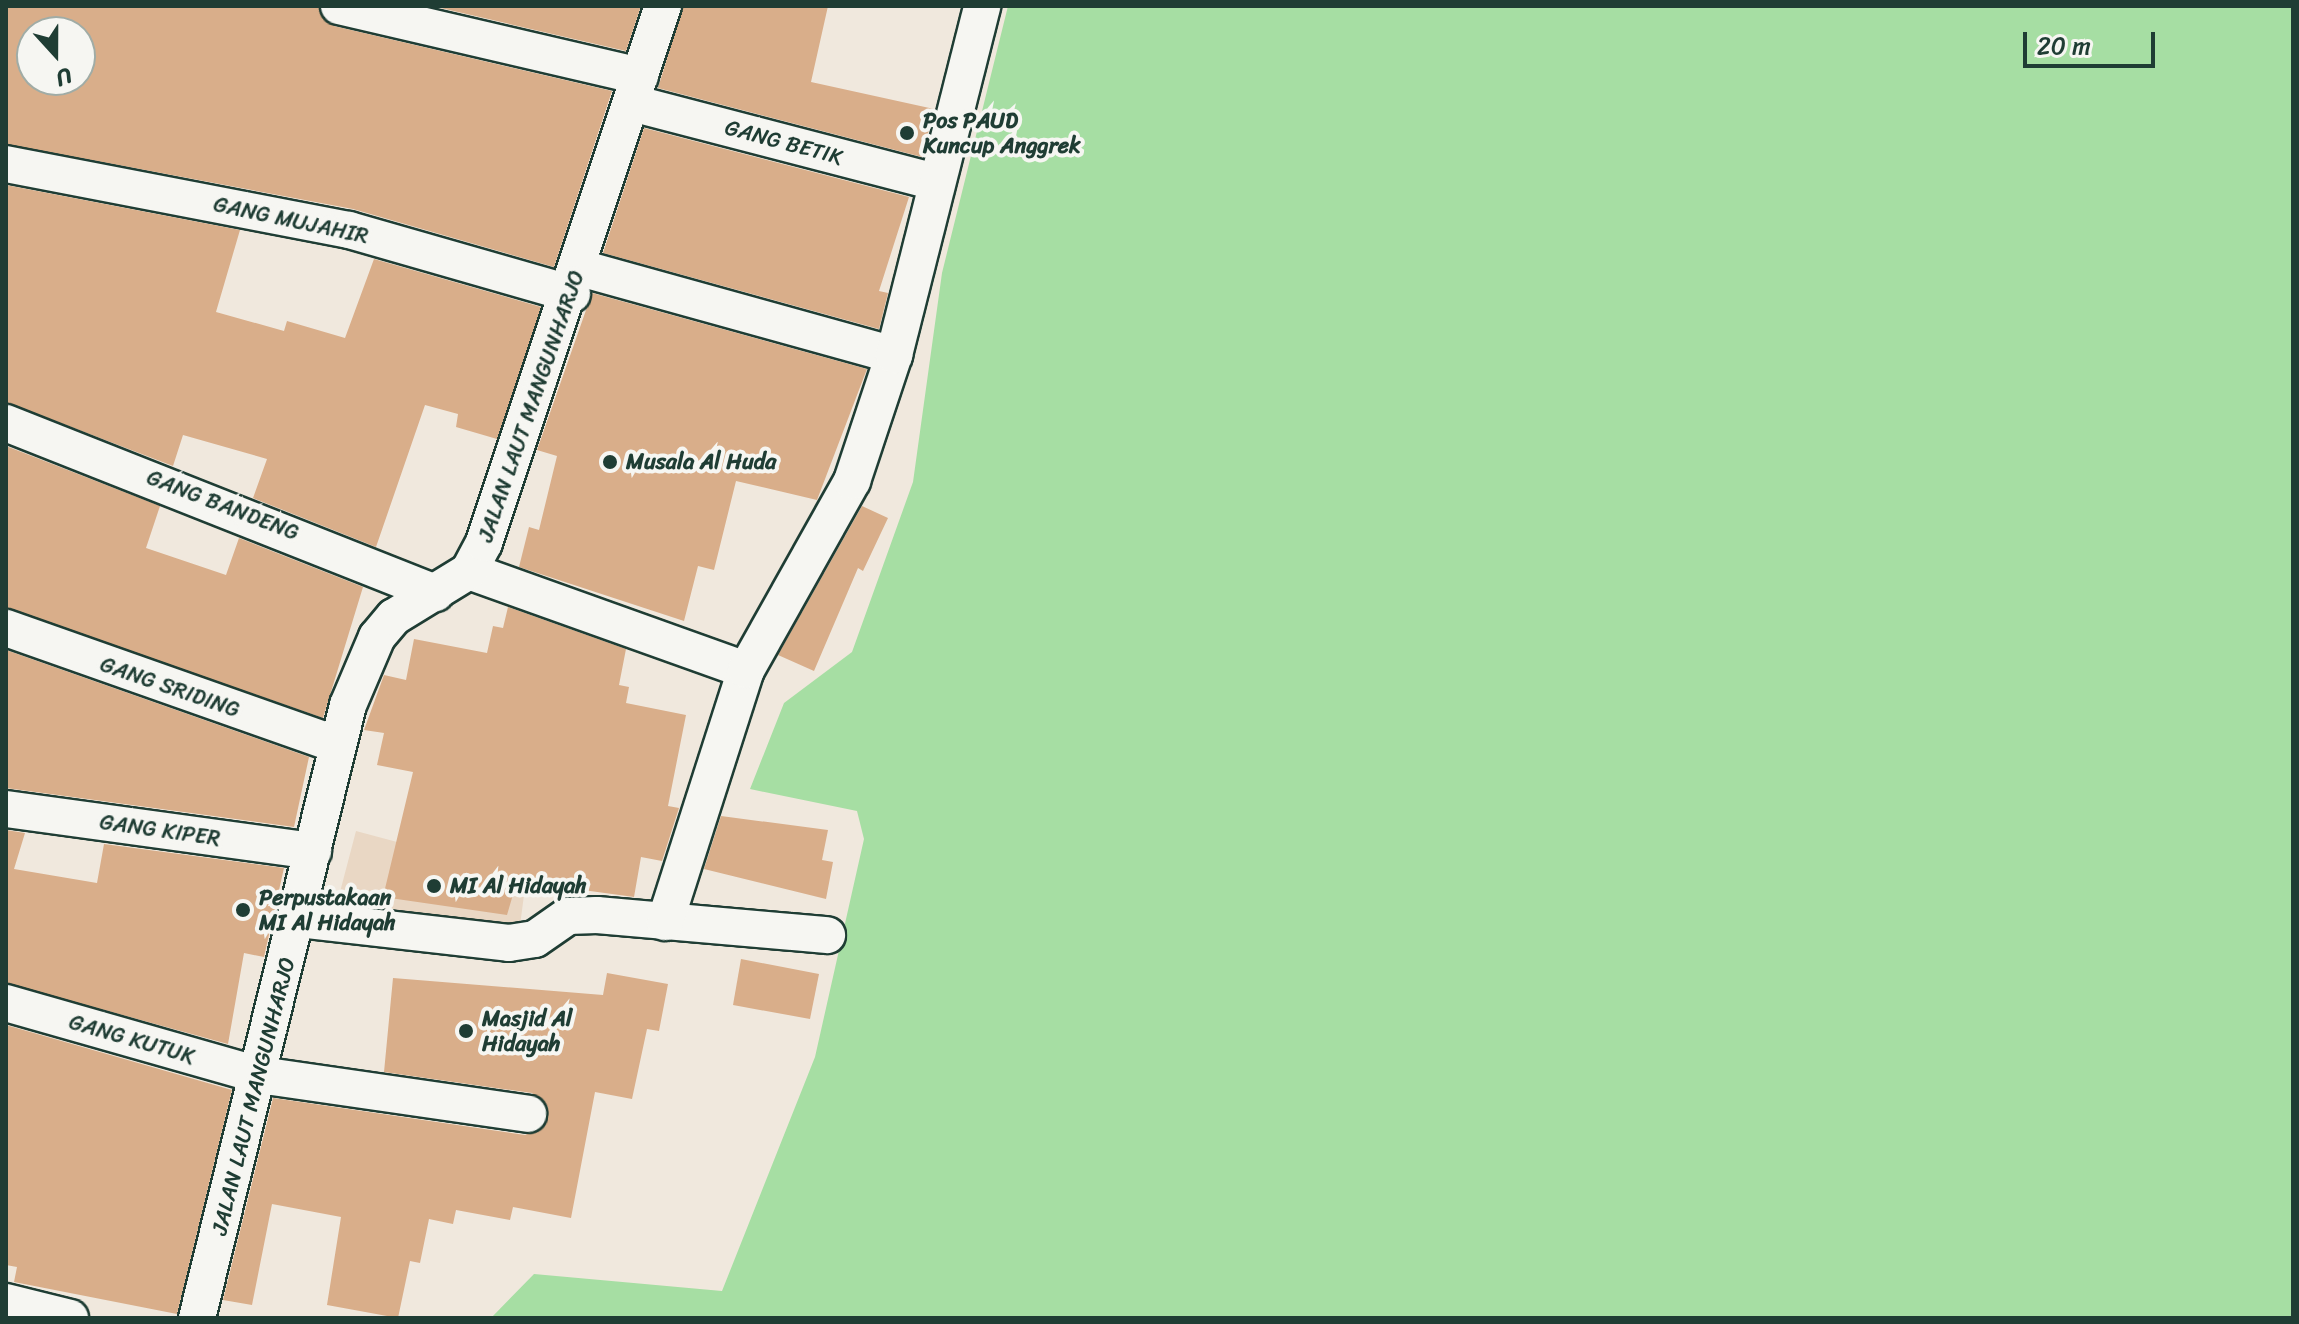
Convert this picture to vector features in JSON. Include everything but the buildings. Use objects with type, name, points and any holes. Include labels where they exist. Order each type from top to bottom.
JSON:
[{"type":"street","name":"GANG BETIK","points":[[339,6],[636,90],[935,182]]},
{"type":"street","name":"JALAN LAUT MANGUNHARJO","points":[[197,1318],[299,919],[335,744],[377,637],[394,617],[469,571],[576,281],[663,6]]},
{"type":"street","points":[[665,922],[746,670],[852,481],[894,355],[935,182],[982,6]]},
{"type":"street","name":"GANG MUJAHIR","points":[[6,164],[349,230],[894,355]]},
{"type":"street","name":"GANG BANDENG","points":[[6,423],[436,593]]},
{"type":"street","points":[[469,571],[746,670]]},
{"type":"street","name":"GANG SRIDING","points":[[6,628],[335,744]]},
{"type":"street","name":"GANG KIPER","points":[[6,809],[313,851]]},
{"type":"street","points":[[299,919],[509,943],[535,939],[568,916],[827,935]]},
{"type":"street","name":"GANG KUTUK","points":[[6,1003],[259,1075],[528,1114]]},
{"type":"street","points":[[6,1302],[70,1318]]},
{"type":"shaded area","name":"MI Al Hidayah","points":[[356,831],[468,861],[531,842],[519,933],[335,911]]},
{"type":"green space","points":[[1008,6],[2293,6],[2293,1318],[491,1318],[534,1274],[722,1291],[815,1057],[864,839],[857,811],[750,789],[784,703],[852,652],[913,482],[942,273]]},
{"type":"place","name":"Pos PAUD Kuncup Anggrek","points":[[907,133]]},
{"type":"place","name":"Musala Al Huda","points":[[610,462]]},
{"type":"place","name":"MI Al Hidayah","points":[[434,886]]},
{"type":"place","name":"Perpustakaan MI Al Hidayah","points":[[243,910]]},
{"type":"place","name":"Masjid Al Hidayah","points":[[466,1031]]}]
